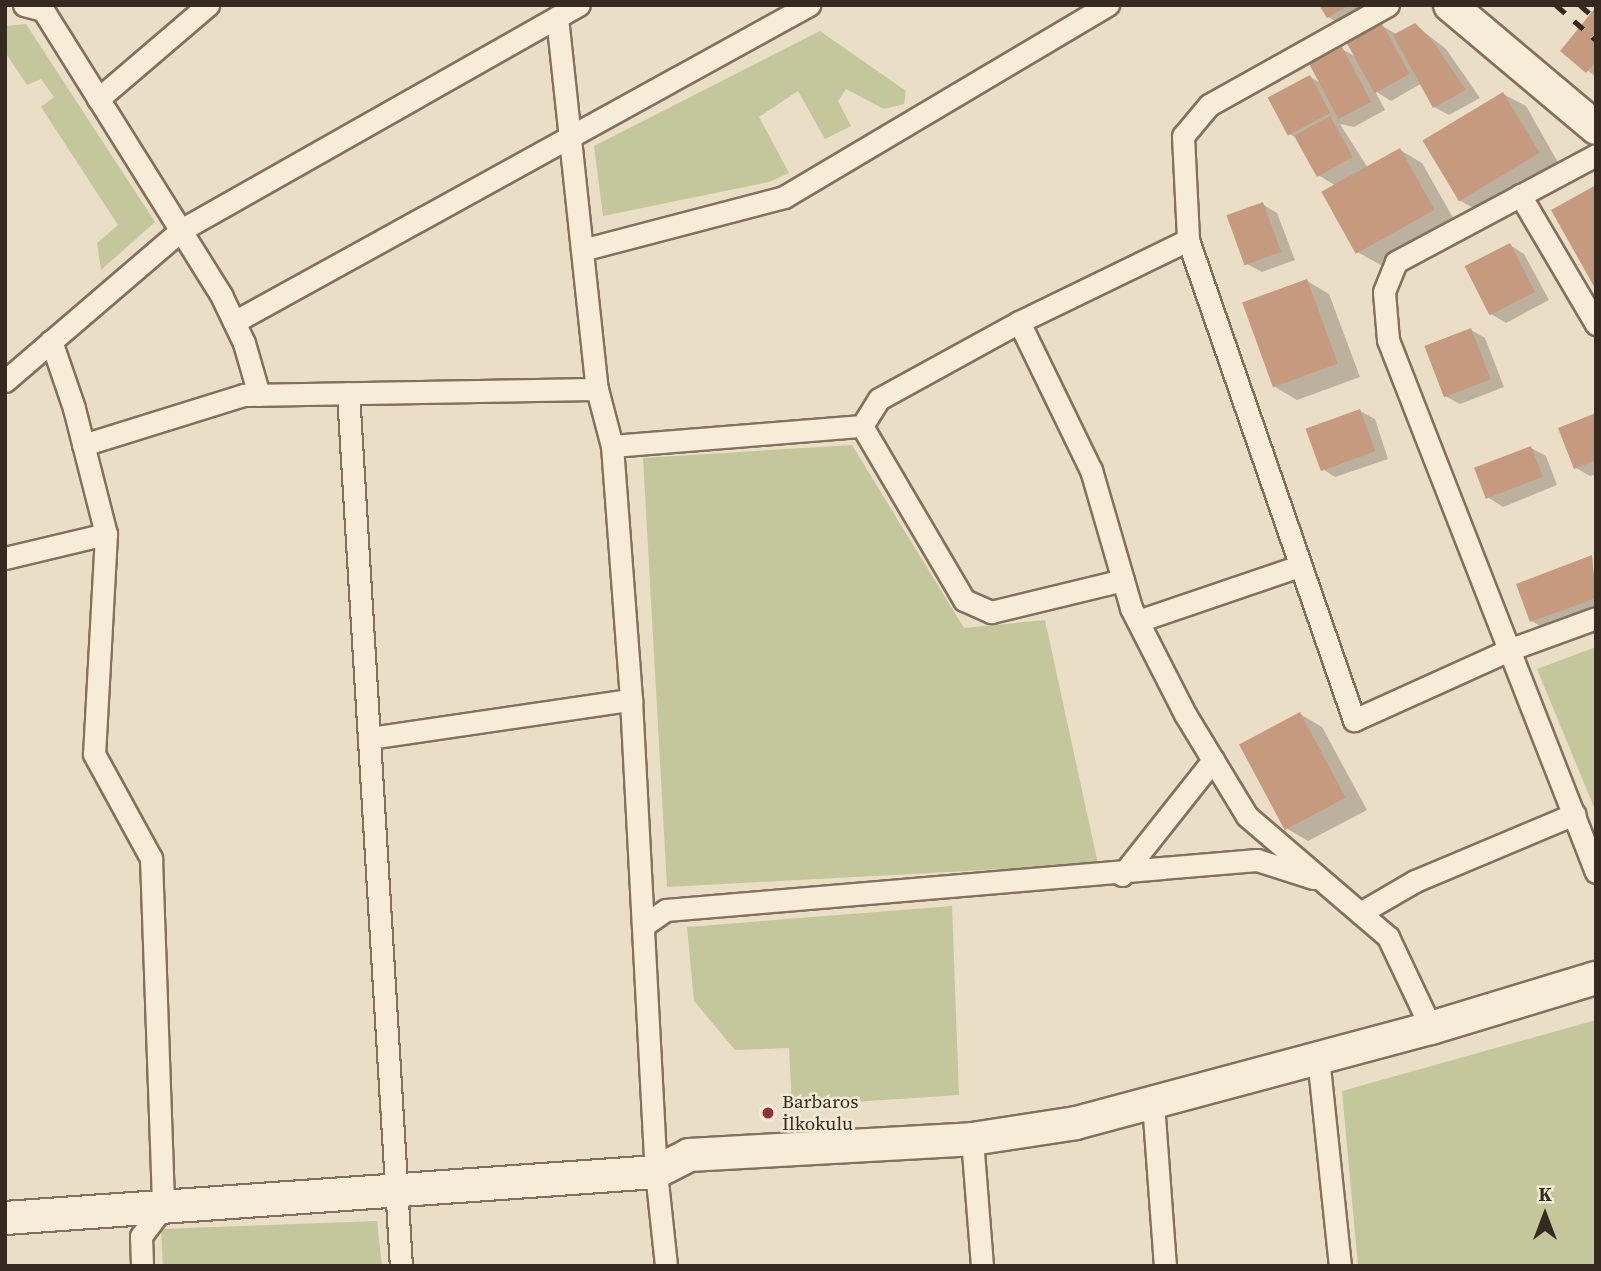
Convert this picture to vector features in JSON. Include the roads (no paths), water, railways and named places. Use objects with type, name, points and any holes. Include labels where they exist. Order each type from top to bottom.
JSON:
[{"type":"street","points":[[24,5],[43,10],[181,230],[234,323],[259,395]]},
{"type":"street","points":[[98,99],[208,5]]},
{"type":"street","points":[[5,381],[181,230],[579,5]]},
{"type":"street","points":[[234,323],[809,5]]},
{"type":"street","points":[[582,250],[784,197],[1108,5]]},
{"type":"street","points":[[1388,5],[1209,105],[1183,136],[1188,240],[1354,720],[1511,649],[1596,618]]},
{"type":"street","points":[[1450,5],[1596,128]]},
{"type":"street","points":[[557,17],[597,389],[612,446],[631,700],[656,1172],[666,1266]]},
{"type":"street","points":[[1596,155],[1396,262],[1384,292],[1388,341],[1511,649],[1596,872]]},
{"type":"street","points":[[1520,195],[1596,324]]},
{"type":"street","points":[[862,426],[879,399],[1019,323],[1188,240]]},
{"type":"street","points":[[1019,323],[1091,470],[1123,580],[1138,621],[1213,760],[1247,816],[1388,937],[1431,1028]]},
{"type":"street","points":[[51,341],[83,444],[106,534],[94,754],[151,858],[163,1207],[141,1236],[142,1266]]},
{"type":"street","points":[[83,444],[244,395],[597,389]]},
{"type":"street","points":[[348,393],[401,1266]]},
{"type":"street","points":[[612,446],[862,426]]},
{"type":"street","points":[[862,426],[964,600],[991,612],[1123,580]]},
{"type":"street","points":[[5,558],[106,534]]},
{"type":"street","points":[[1138,621],[1300,566]]},
{"type":"street","points":[[369,738],[631,700]]},
{"type":"street","points":[[1122,875],[1213,760]]},
{"type":"street","points":[[1360,913],[1415,881],[1574,814]]},
{"type":"street","points":[[643,926],[666,910],[1122,875],[1257,860],[1324,882]]},
{"type":"street","points":[[5,1218],[396,1193],[656,1172],[689,1155],[972,1139],[1076,1123],[1431,1028],[1596,978]]},
{"type":"street","points":[[1318,1057],[1340,1266]]},
{"type":"street","points":[[1153,1103],[1165,1266]]},
{"type":"street","points":[[972,1139],[982,1266]]},
{"type":"railway","points":[[1556,5],[1596,40]]},
{"type":"railway","points":[[1580,5],[1596,19]]},
{"type":"place","name":"Barbaros İlkokulu","points":[[768,1113]]}]
